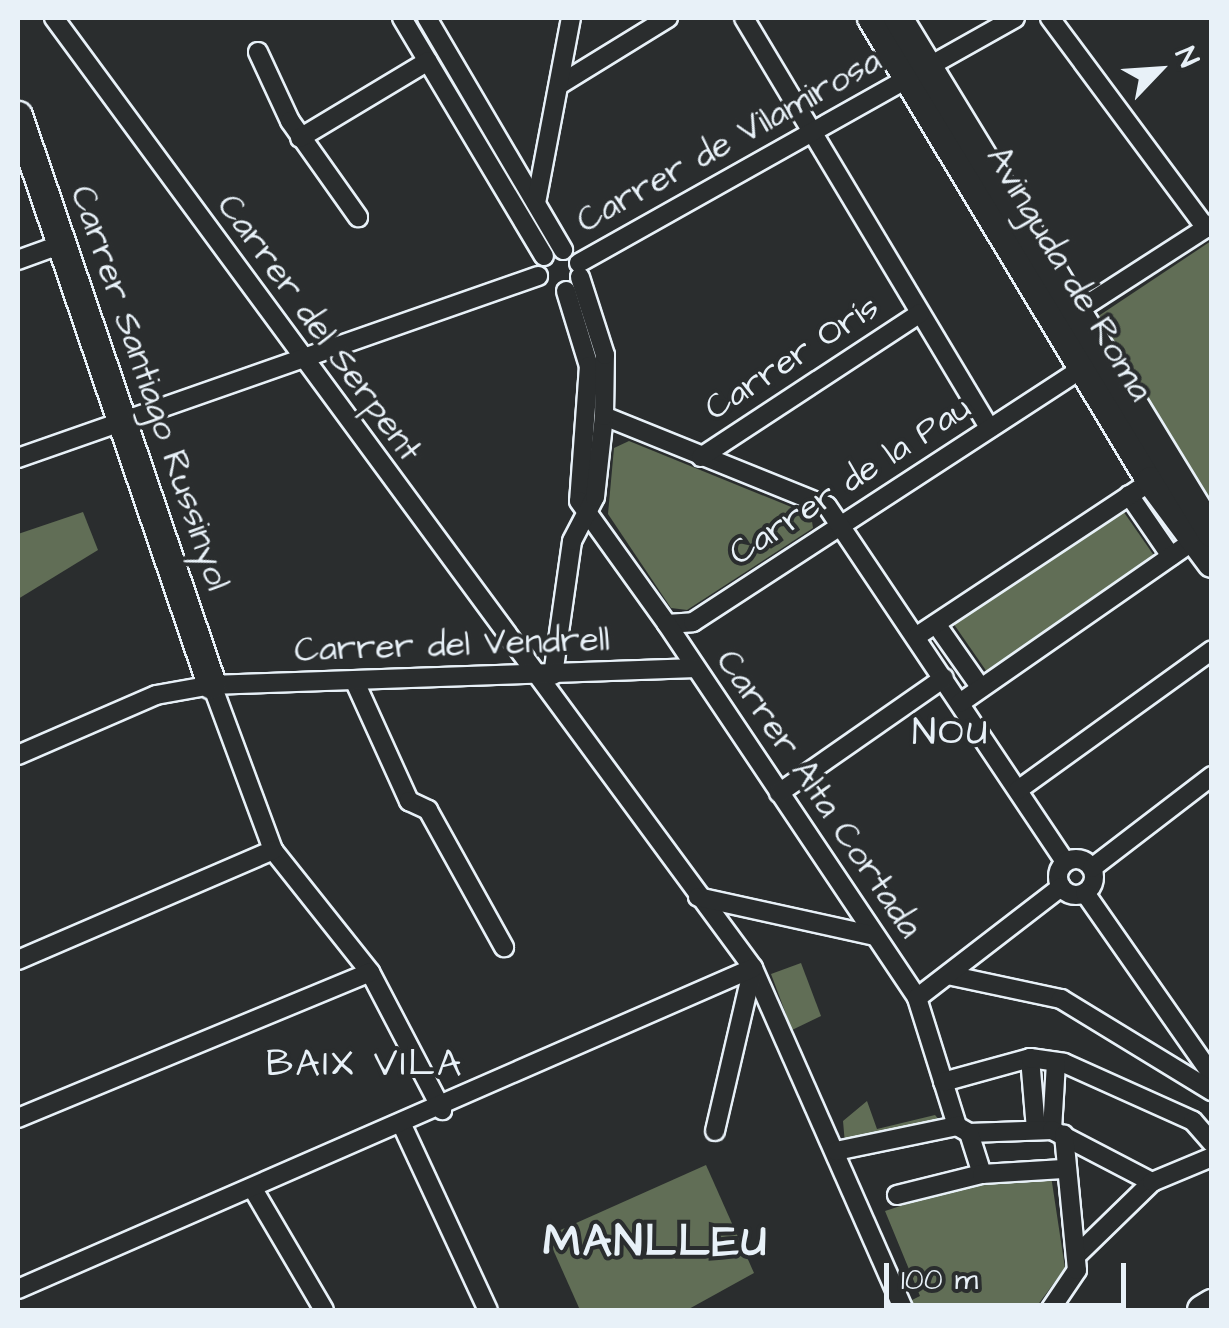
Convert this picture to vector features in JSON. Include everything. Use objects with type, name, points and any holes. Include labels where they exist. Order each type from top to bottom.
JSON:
[{"type":"street","name":"Carrer del Serpent","points":[[54,18],[300,360],[753,968],[904,1310]]},
{"type":"street","points":[[402,18],[544,256],[538,276]]},
{"type":"street","points":[[427,18],[563,250],[580,270],[605,354],[596,497],[585,509],[572,541],[553,675]]},
{"type":"street","points":[[536,203],[572,18]]},
{"type":"street","points":[[559,85],[668,18]]},
{"type":"street","points":[[744,18],[989,428]]},
{"type":"street","name":"Avinguda de Roma","points":[[872,18],[917,72],[1074,313],[1149,482]]},
{"type":"street","name":"Avinguda de Roma","points":[[898,18],[917,72],[1081,369],[1149,482],[1212,563]]},
{"type":"street","name":"Carrer de Vilamirosa","points":[[566,292],[580,270],[811,130],[1015,18]]},
{"type":"street","points":[[1050,18],[1209,226],[1074,313]]},
{"type":"street","points":[[258,52],[300,138],[358,217]]},
{"type":"street","points":[[300,138],[428,62]]},
{"type":"street","name":"Carrer Santiago Russinyol","points":[[18,116],[212,685]]},
{"type":"street","points":[[18,260],[62,244]]},
{"type":"street","points":[[544,256],[563,250]]},
{"type":"street","points":[[18,458],[538,276],[566,292],[589,366],[585,509]]},
{"type":"street","name":"Carrer Orís","points":[[701,457],[920,313]]},
{"type":"street","name":"Carrer de la Pau","points":[[693,622],[1081,369]]},
{"type":"street","points":[[604,416],[827,506],[1065,862],[1061,888],[917,998]]},
{"type":"street","points":[[917,636],[1149,482],[1196,541],[960,703]]},
{"type":"street","name":"Carrer Alta Cortada","points":[[585,509],[667,624],[917,998],[943,1082],[982,1174]]},
{"type":"street","points":[[693,622],[695,668]]},
{"type":"street","name":"Carrer Alta Cortada","points":[[667,624],[693,622]]},
{"type":"street","points":[[936,624],[981,688]]},
{"type":"street","points":[[1018,790],[1212,650]]},
{"type":"street","name":"Carrer del Vendrell","points":[[18,755],[156,695],[212,685],[695,668]]},
{"type":"street","points":[[779,793],[944,678]]},
{"type":"street","points":[[355,682],[409,801],[428,810],[504,947]]},
{"type":"street","points":[[212,685],[273,850],[370,972],[442,1110]]},
{"type":"street","points":[[1085,893],[1092,868],[1212,776]]},
{"type":"street","points":[[18,960],[273,850]]},
{"type":"street","points":[[1065,862],[1092,868]]},
{"type":"street","points":[[1061,888],[1085,893],[1212,1076]]},
{"type":"street","points":[[698,896],[875,936]]},
{"type":"street","points":[[18,1289],[442,1110],[753,968]]},
{"type":"street","points":[[715,1131],[753,968]]},
{"type":"street","points":[[18,1118],[370,972]]},
{"type":"street","points":[[948,975],[1061,998],[1212,1091]]},
{"type":"street","points":[[943,1082],[1030,1058],[1056,1062],[1130,1087],[1194,1121],[1212,1143]]},
{"type":"street","points":[[1030,1058],[1063,1169],[1077,1255],[1068,1290],[1050,1310]]},
{"type":"street","points":[[1051,1132],[1056,1062]]},
{"type":"street","points":[[402,1125],[488,1310]]},
{"type":"street","points":[[836,1151],[963,1129],[1051,1132],[1152,1182]]},
{"type":"street","points":[[1077,1255],[1152,1182],[1212,1157]]},
{"type":"street","points":[[897,1196],[982,1174],[1063,1169]]},
{"type":"street","points":[[253,1188],[324,1310]]},
{"type":"street","points":[[1202,1310],[1212,1304]]},
{"type":"green space","points":[[1211,241],[1211,509],[1094,319]]},
{"type":"green space","points":[[629,441],[811,515],[813,528],[687,610],[671,608],[608,514],[614,448]]},
{"type":"green space","points":[[1121,508],[1155,557],[987,672],[953,623]]},
{"type":"green space","points":[[83,512],[98,550],[18,599],[18,534]]},
{"type":"green space","points":[[801,963],[821,1016],[792,1030],[771,974]]},
{"type":"green space","points":[[867,1101],[877,1129],[935,1115],[941,1122],[845,1144],[843,1121]]},
{"type":"green space","points":[[706,1165],[754,1273],[687,1310],[580,1310],[547,1236]]},
{"type":"green space","points":[[1051,1176],[1065,1268],[1034,1310],[914,1310],[910,1301],[920,1296],[885,1211],[989,1177]]},
{"type":"district","name":"NOU","points":[[951,734]]},
{"type":"district","name":"BAIX VILA","points":[[365,1065]]},
{"type":"district","name":"MANLLEU","points":[[656,1243]]}]
